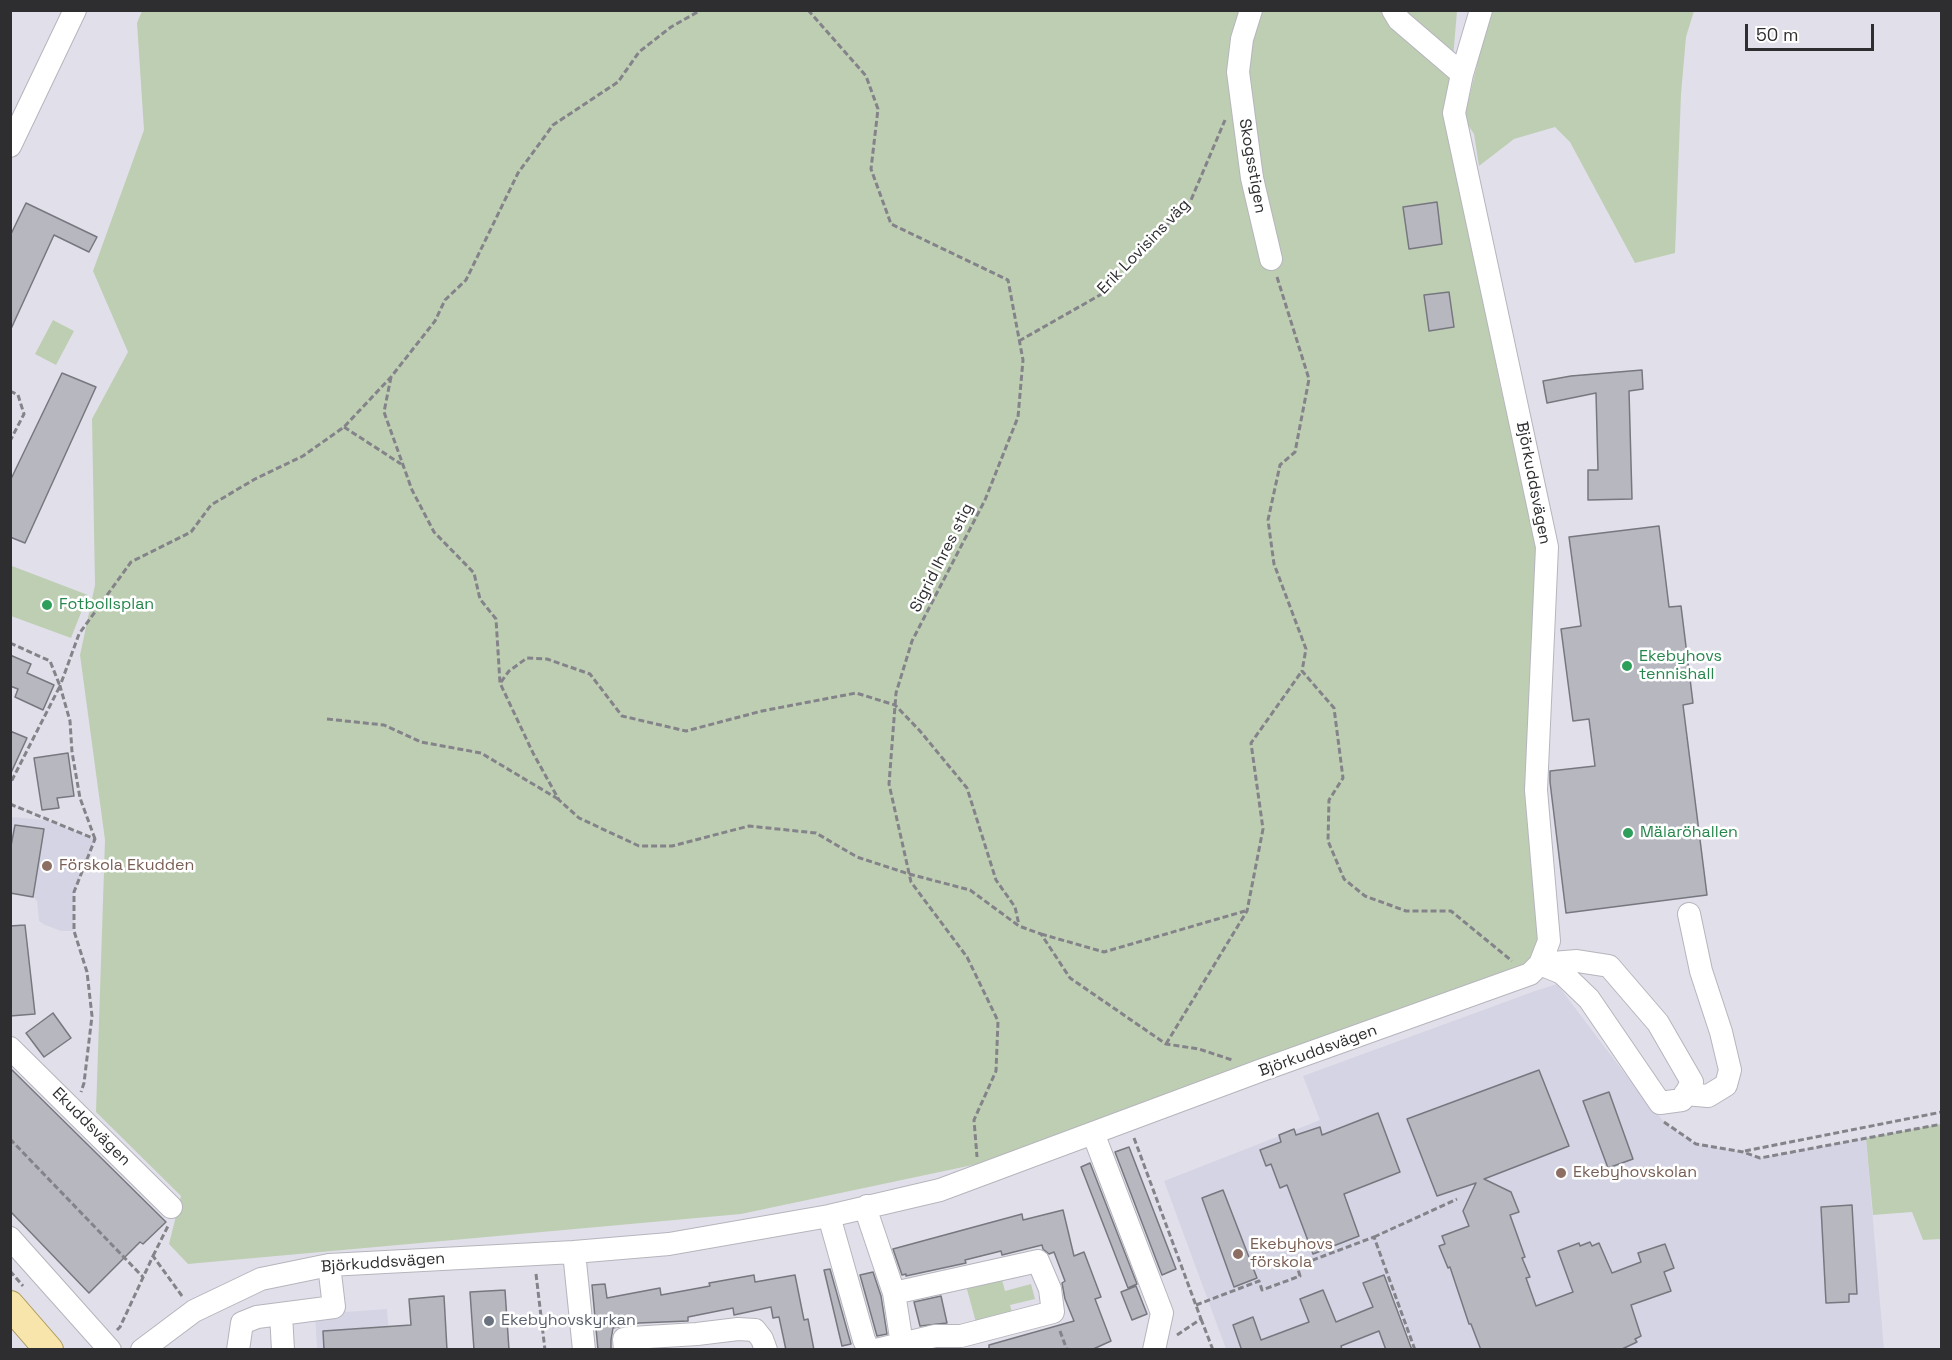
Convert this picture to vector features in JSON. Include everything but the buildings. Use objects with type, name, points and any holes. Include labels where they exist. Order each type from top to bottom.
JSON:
[{"type":"main road","points":[[10,1305],[49,1350]]},
{"type":"main road","points":[[10,1331],[26,1350]]},
{"type":"street","points":[[10,146],[75,10]]},
{"type":"street","name":"Skogsstigen","points":[[1251,10],[1242,39],[1238,72],[1251,178],[1271,259]]},
{"type":"street","points":[[1393,10],[1399,20],[1462,74]]},
{"type":"street","name":"Björkuddsvägen","points":[[1481,10],[1462,74],[1454,113],[1547,547],[1536,790],[1549,941],[1535,969]]},
{"type":"street","points":[[1535,969],[1562,973],[1589,999],[1660,1103],[1682,1100],[1685,1095],[1708,1096],[1726,1084],[1730,1070],[1721,1032],[1701,971],[1689,914]]},
{"type":"street","name":"Björkuddsvägen","points":[[142,1350],[194,1311],[261,1279],[329,1265],[574,1252],[669,1244],[829,1216],[940,1190],[1535,969],[1577,961],[1609,966],[1658,1023],[1692,1082],[1685,1095]]},
{"type":"street","name":"Ekuddsvägen","points":[[10,1048],[171,1207]]},
{"type":"street","points":[[1094,1133],[1162,1313],[1162,1345]]},
{"type":"street","points":[[867,1206],[868,1216],[894,1293],[902,1347]]},
{"type":"street","points":[[829,1216],[864,1340],[869,1350]]},
{"type":"street","points":[[10,1238],[106,1346]]},
{"type":"street","points":[[574,1252],[584,1350]]},
{"type":"street","points":[[876,1350],[902,1347],[935,1336],[961,1336],[1053,1312],[1048,1258],[894,1293]]},
{"type":"street","points":[[238,1350],[242,1323],[257,1317],[334,1307],[329,1265]]},
{"type":"street","points":[[281,1314],[283,1350]]},
{"type":"street","points":[[625,1350],[624,1339],[738,1329],[755,1330],[766,1350]]},
{"type":"path","points":[[10,784],[60,686],[79,634],[130,562],[191,532],[211,505],[255,479],[303,456],[344,427],[391,377],[435,321],[445,300],[466,280],[518,173],[553,125],[618,82],[639,52],[671,27],[701,10]]},
{"type":"path","name":"Sigrid Ihres stig","points":[[808,10],[866,76],[878,108],[871,169],[891,224],[1008,280],[1023,360],[1018,417],[985,500],[912,641],[896,693],[889,784],[911,882],[966,957],[998,1021],[996,1071],[974,1120],[979,1175]]},
{"type":"path","name":"Erik Lovisins väg","points":[[1019,341],[1100,295],[1191,200],[1226,116]]},
{"type":"path","points":[[1166,1044],[1247,910],[1263,829],[1251,743],[1302,671],[1306,649],[1274,564],[1269,520],[1280,465],[1294,452],[1309,380],[1271,259]]},
{"type":"path","points":[[391,377],[384,412],[412,490],[434,532],[474,573],[480,599],[496,619],[500,683],[533,753],[559,800]]},
{"type":"path","points":[[10,391],[18,395],[24,414],[10,441]]},
{"type":"path","points":[[344,427],[403,465]]},
{"type":"path","points":[[10,643],[50,661],[60,686],[69,721],[80,798],[94,839],[74,892],[74,931],[87,972],[92,1016],[84,1083],[74,1110]]},
{"type":"path","points":[[500,683],[509,670],[526,658],[547,659],[590,674],[622,716],[686,730],[762,711],[856,693],[895,705],[920,731],[967,788],[996,880],[1015,907],[1019,926]]},
{"type":"path","points":[[1302,671],[1334,708],[1343,778],[1329,800],[1328,841],[1344,879],[1365,896],[1406,910],[1451,911],[1497,951],[1535,969]]},
{"type":"path","points":[[327,719],[384,725],[422,742],[481,753],[559,800],[579,818],[639,846],[672,846],[749,826],[816,833],[857,857],[970,890],[1019,926],[1104,952],[1247,910]]},
{"type":"path","points":[[10,804],[94,839]]},
{"type":"path","points":[[1041,934],[1070,978],[1166,1044],[1198,1049],[1262,1070]]},
{"type":"path","points":[[1743,1152],[1941,1112]]},
{"type":"path","points":[[1659,1116],[1666,1124],[1696,1144],[1743,1152],[1760,1158],[1941,1124]]},
{"type":"path","points":[[1133,1134],[1213,1350]]},
{"type":"path","points":[[10,1139],[143,1277]]},
{"type":"path","points":[[1196,1305],[1259,1281],[1262,1290],[1291,1280],[1300,1276],[1297,1266],[1374,1237],[1457,1200]]},
{"type":"path","points":[[106,1346],[120,1328],[168,1228],[171,1207]]},
{"type":"path","points":[[1374,1237],[1415,1350]]},
{"type":"path","points":[[153,1257],[194,1311]]},
{"type":"path","points":[[536,1270],[545,1350]]},
{"type":"path","points":[[1162,1345],[1201,1318]]},
{"type":"shaded area","name":"Förskola Ekudden","points":[[13,817],[45,820],[95,839],[74,892],[74,931],[61,931],[45,925],[39,921],[37,901],[33,897],[11,893],[10,820]]},
{"type":"shaded area","name":"Ekebyhovskolan","points":[[1557,984],[1638,1091],[1666,1124],[1696,1144],[1743,1152],[1760,1158],[1866,1138],[1884,1349],[1414,1349],[1381,1264],[1412,1349],[1226,1349],[1164,1181],[1320,1120],[1303,1076]]},
{"type":"shaded area","points":[[387,1309],[390,1349],[317,1349],[315,1314]]},
{"type":"green space","points":[[142,11],[1457,11],[1448,117],[1500,385],[1539,551],[1542,934],[1533,957],[1511,974],[1006,1158],[741,1214],[188,1264],[169,1244],[181,1196],[96,1112],[105,840],[80,655],[95,585],[92,419],[128,352],[93,271],[144,130],[137,23]]},
{"type":"green space","points":[[1490,11],[1694,11],[1686,37],[1681,94],[1675,253],[1635,263],[1570,142],[1555,127],[1514,139],[1479,166],[1474,134],[1464,119]]},
{"type":"green space","points":[[53,320],[74,331],[56,365],[35,354]]},
{"type":"green space","name":"Fotbollsplan","points":[[12,566],[88,595],[71,638],[11,616]]},
{"type":"green space","points":[[1941,1124],[1941,1239],[1923,1240],[1912,1212],[1873,1215],[1866,1138]]},
{"type":"green space","points":[[1000,1272],[1005,1291],[1031,1284],[1035,1299],[1010,1305],[1013,1316],[977,1326],[965,1282]]},
{"type":"place","name":"Fotbollsplan","points":[[47,605]]},
{"type":"place","name":"Ekebyhovs tennishall","points":[[1627,666]]},
{"type":"place","name":"Mälaröhallen","points":[[1628,833]]},
{"type":"place","name":"Förskola Ekudden","points":[[47,866]]},
{"type":"place","name":"Ekebyhovskolan","points":[[1561,1173]]},
{"type":"place","name":"Ekebyhovs förskola","points":[[1238,1254]]},
{"type":"place","name":"Ekebyhovskyrkan","points":[[489,1321]]}]
